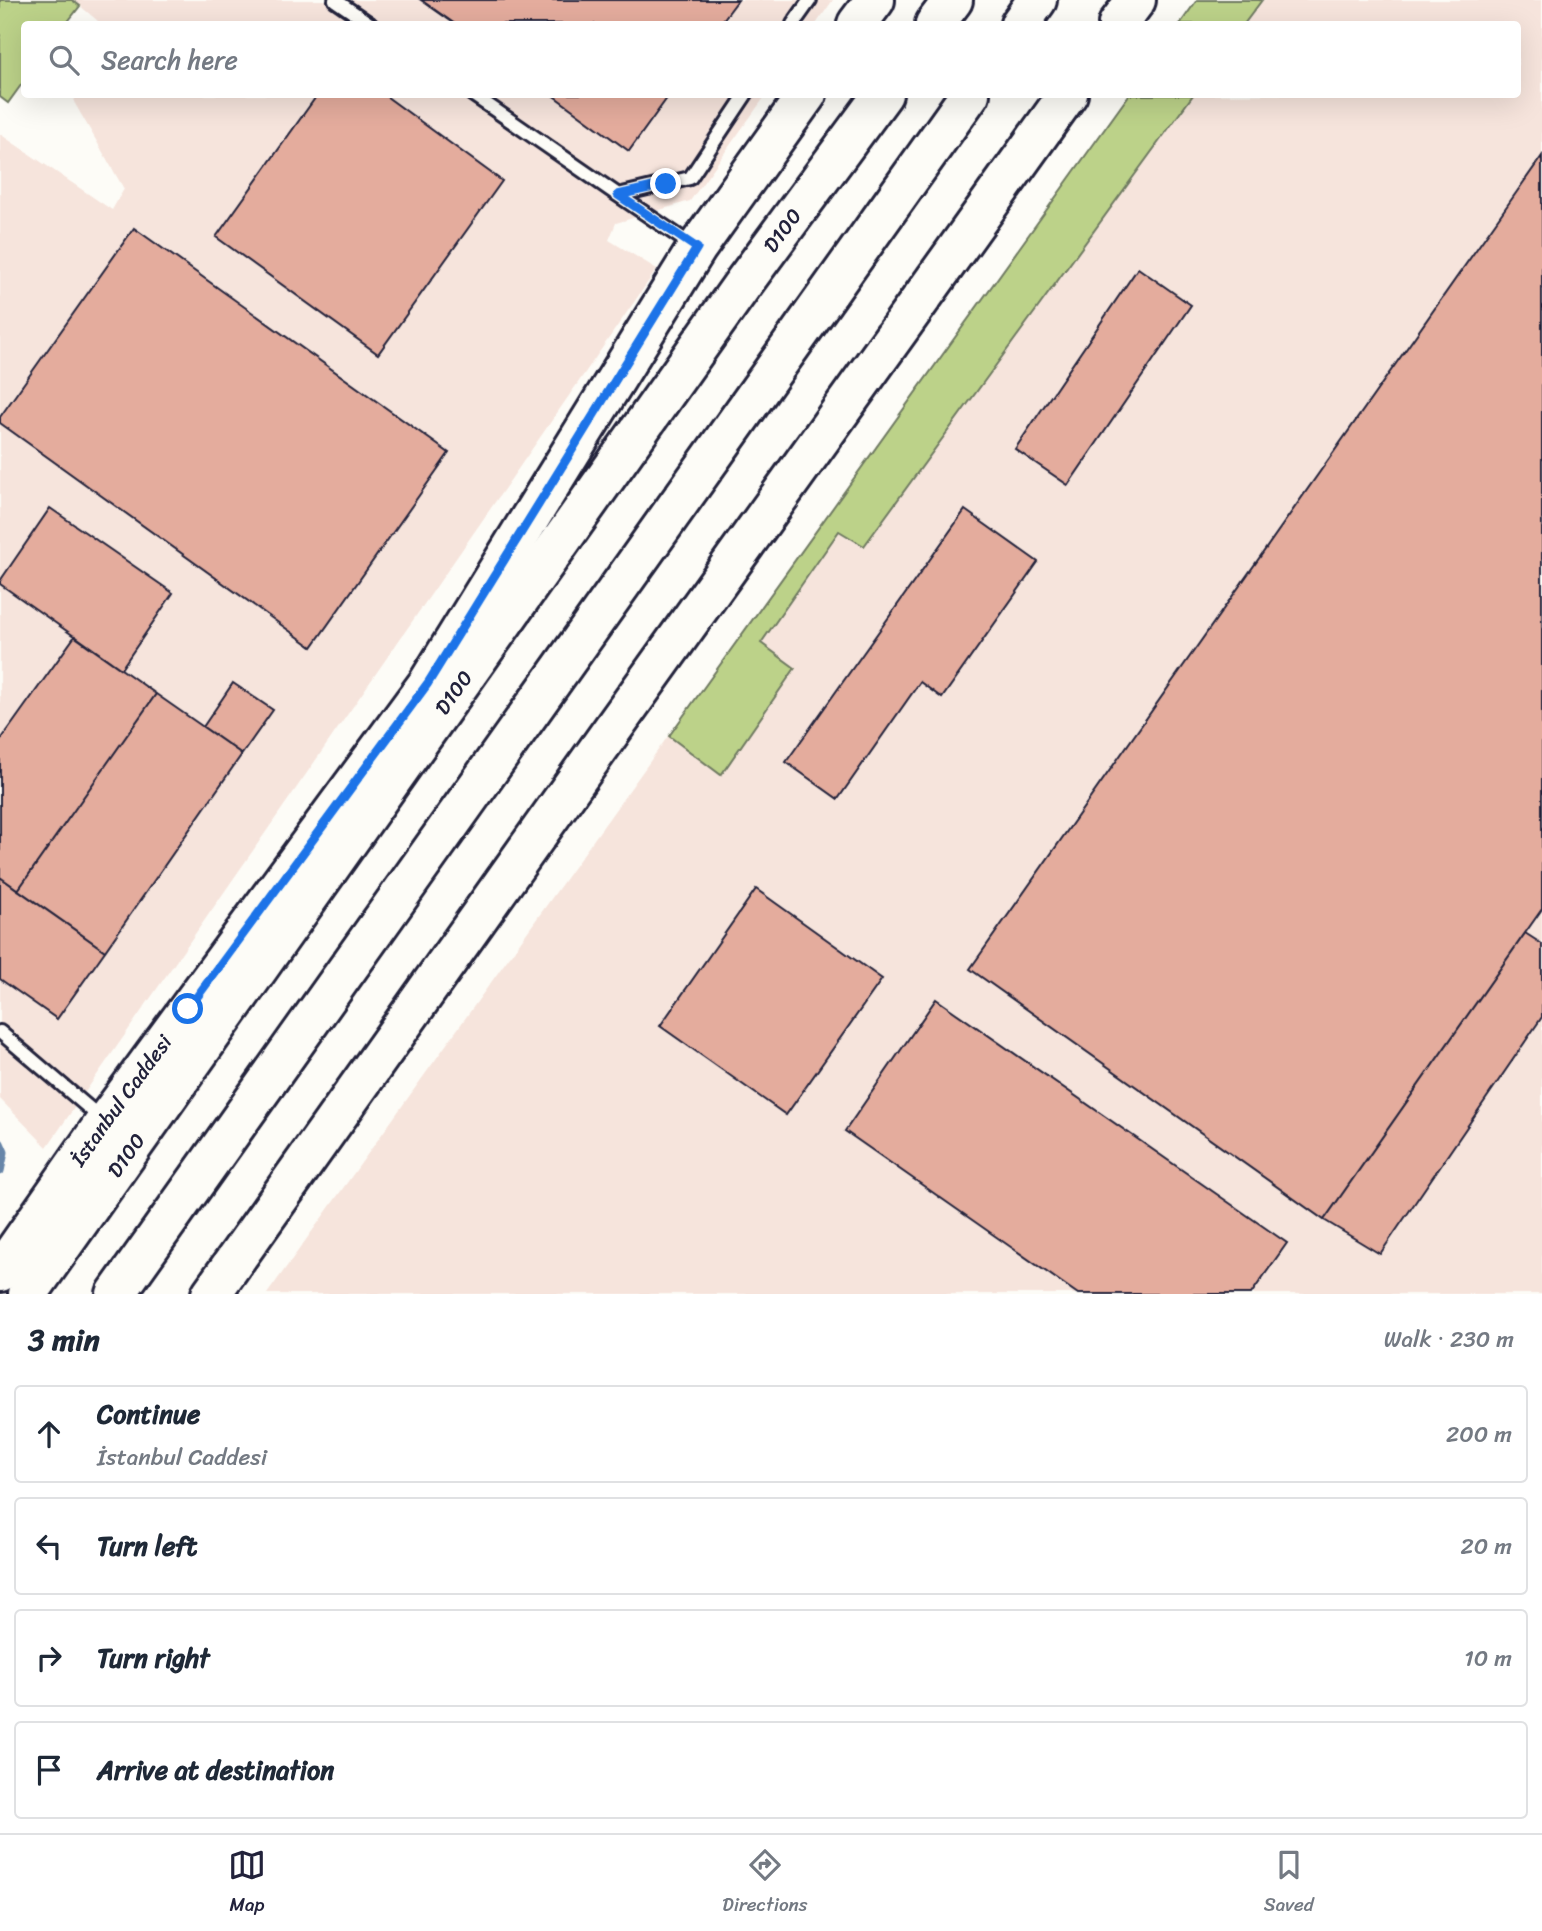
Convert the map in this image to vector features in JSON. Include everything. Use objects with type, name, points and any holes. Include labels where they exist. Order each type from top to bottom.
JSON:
[{"type":"main road","points":[[858,21],[875,0]]},
{"type":"main road","points":[[937,21],[953,0]]},
{"type":"main road","points":[[1022,21],[1037,0]]},
{"type":"main road","points":[[1120,21],[1136,0]]},
{"type":"main road","name":"İstanbul Caddesi","points":[[0,1272],[105,1122],[428,683],[697,248],[804,98]]},
{"type":"main road","name":"D100","points":[[28,1294],[745,281],[880,98]]},
{"type":"main road","points":[[116,1294],[967,98]]},
{"type":"main road","points":[[211,1294],[1065,98]]},
{"type":"main road","points":[[95,1200],[304,852]]},
{"type":"lane","points":[[335,0],[366,21]]},
{"type":"lane","points":[[795,21],[810,0]]},
{"type":"lane","points":[[856,21],[861,0]]},
{"type":"lane","points":[[478,98],[697,248]]},
{"type":"lane","points":[[618,195],[690,178],[743,98]]},
{"type":"lane","points":[[0,1032],[105,1122]]},
{"type":"shaded area","points":[[73,0],[833,0],[818,21],[98,21]]},
{"type":"shaded area","points":[[1197,0],[1542,0],[1542,1294],[267,1294],[1127,98],[1521,98],[1521,21],[1182,21]]},
{"type":"shaded area","points":[[75,98],[764,98],[690,201],[616,223],[609,240],[657,269],[47,1147],[0,1099],[0,134],[112,210],[124,189],[74,102]]},
{"type":"green space","points":[[0,0],[72,0],[80,6],[68,21],[21,21],[21,85],[8,103],[0,97]]},
{"type":"green space","points":[[1197,0],[1262,0],[1246,21],[1182,21]]},
{"type":"green space","points":[[1127,98],[1191,98],[864,546],[839,531],[761,643],[795,668],[721,775],[669,736]]},
{"type":"building","points":[[421,0],[738,0],[722,21],[451,21]]},
{"type":"building","points":[[315,98],[388,98],[502,181],[378,354],[216,237]]},
{"type":"building","points":[[556,98],[667,98],[629,151]]},
{"type":"building","points":[[1542,156],[1542,909],[1324,1220],[970,969]]},
{"type":"building","points":[[134,228],[449,453],[312,647],[0,423],[0,417]]},
{"type":"building","points":[[1138,268],[1191,305],[1068,485],[1015,449]]},
{"type":"building","points":[[50,508],[173,593],[121,669],[0,584]]},
{"type":"building","points":[[965,510],[1038,562],[942,698],[920,682],[838,799],[786,762]]},
{"type":"building","points":[[75,636],[156,694],[18,890],[0,877],[0,741]]},
{"type":"building","points":[[233,683],[273,710],[242,754],[203,727]]},
{"type":"building","points":[[156,694],[242,754],[105,951],[18,890]]},
{"type":"building","points":[[0,877],[105,951],[57,1019],[0,979]]},
{"type":"building","points":[[756,889],[882,979],[786,1115],[660,1026]]},
{"type":"building","points":[[1525,933],[1542,944],[1542,1017],[1380,1254],[1324,1220]]},
{"type":"building","points":[[936,999],[1287,1243],[1251,1294],[1078,1294],[845,1131]]},
{"type":"waterway","points":[[0,1143],[4,1152],[0,1171]]},
{"type":"route","points":[[188,1009],[428,683],[697,248],[618,195],[666,184]]}]
